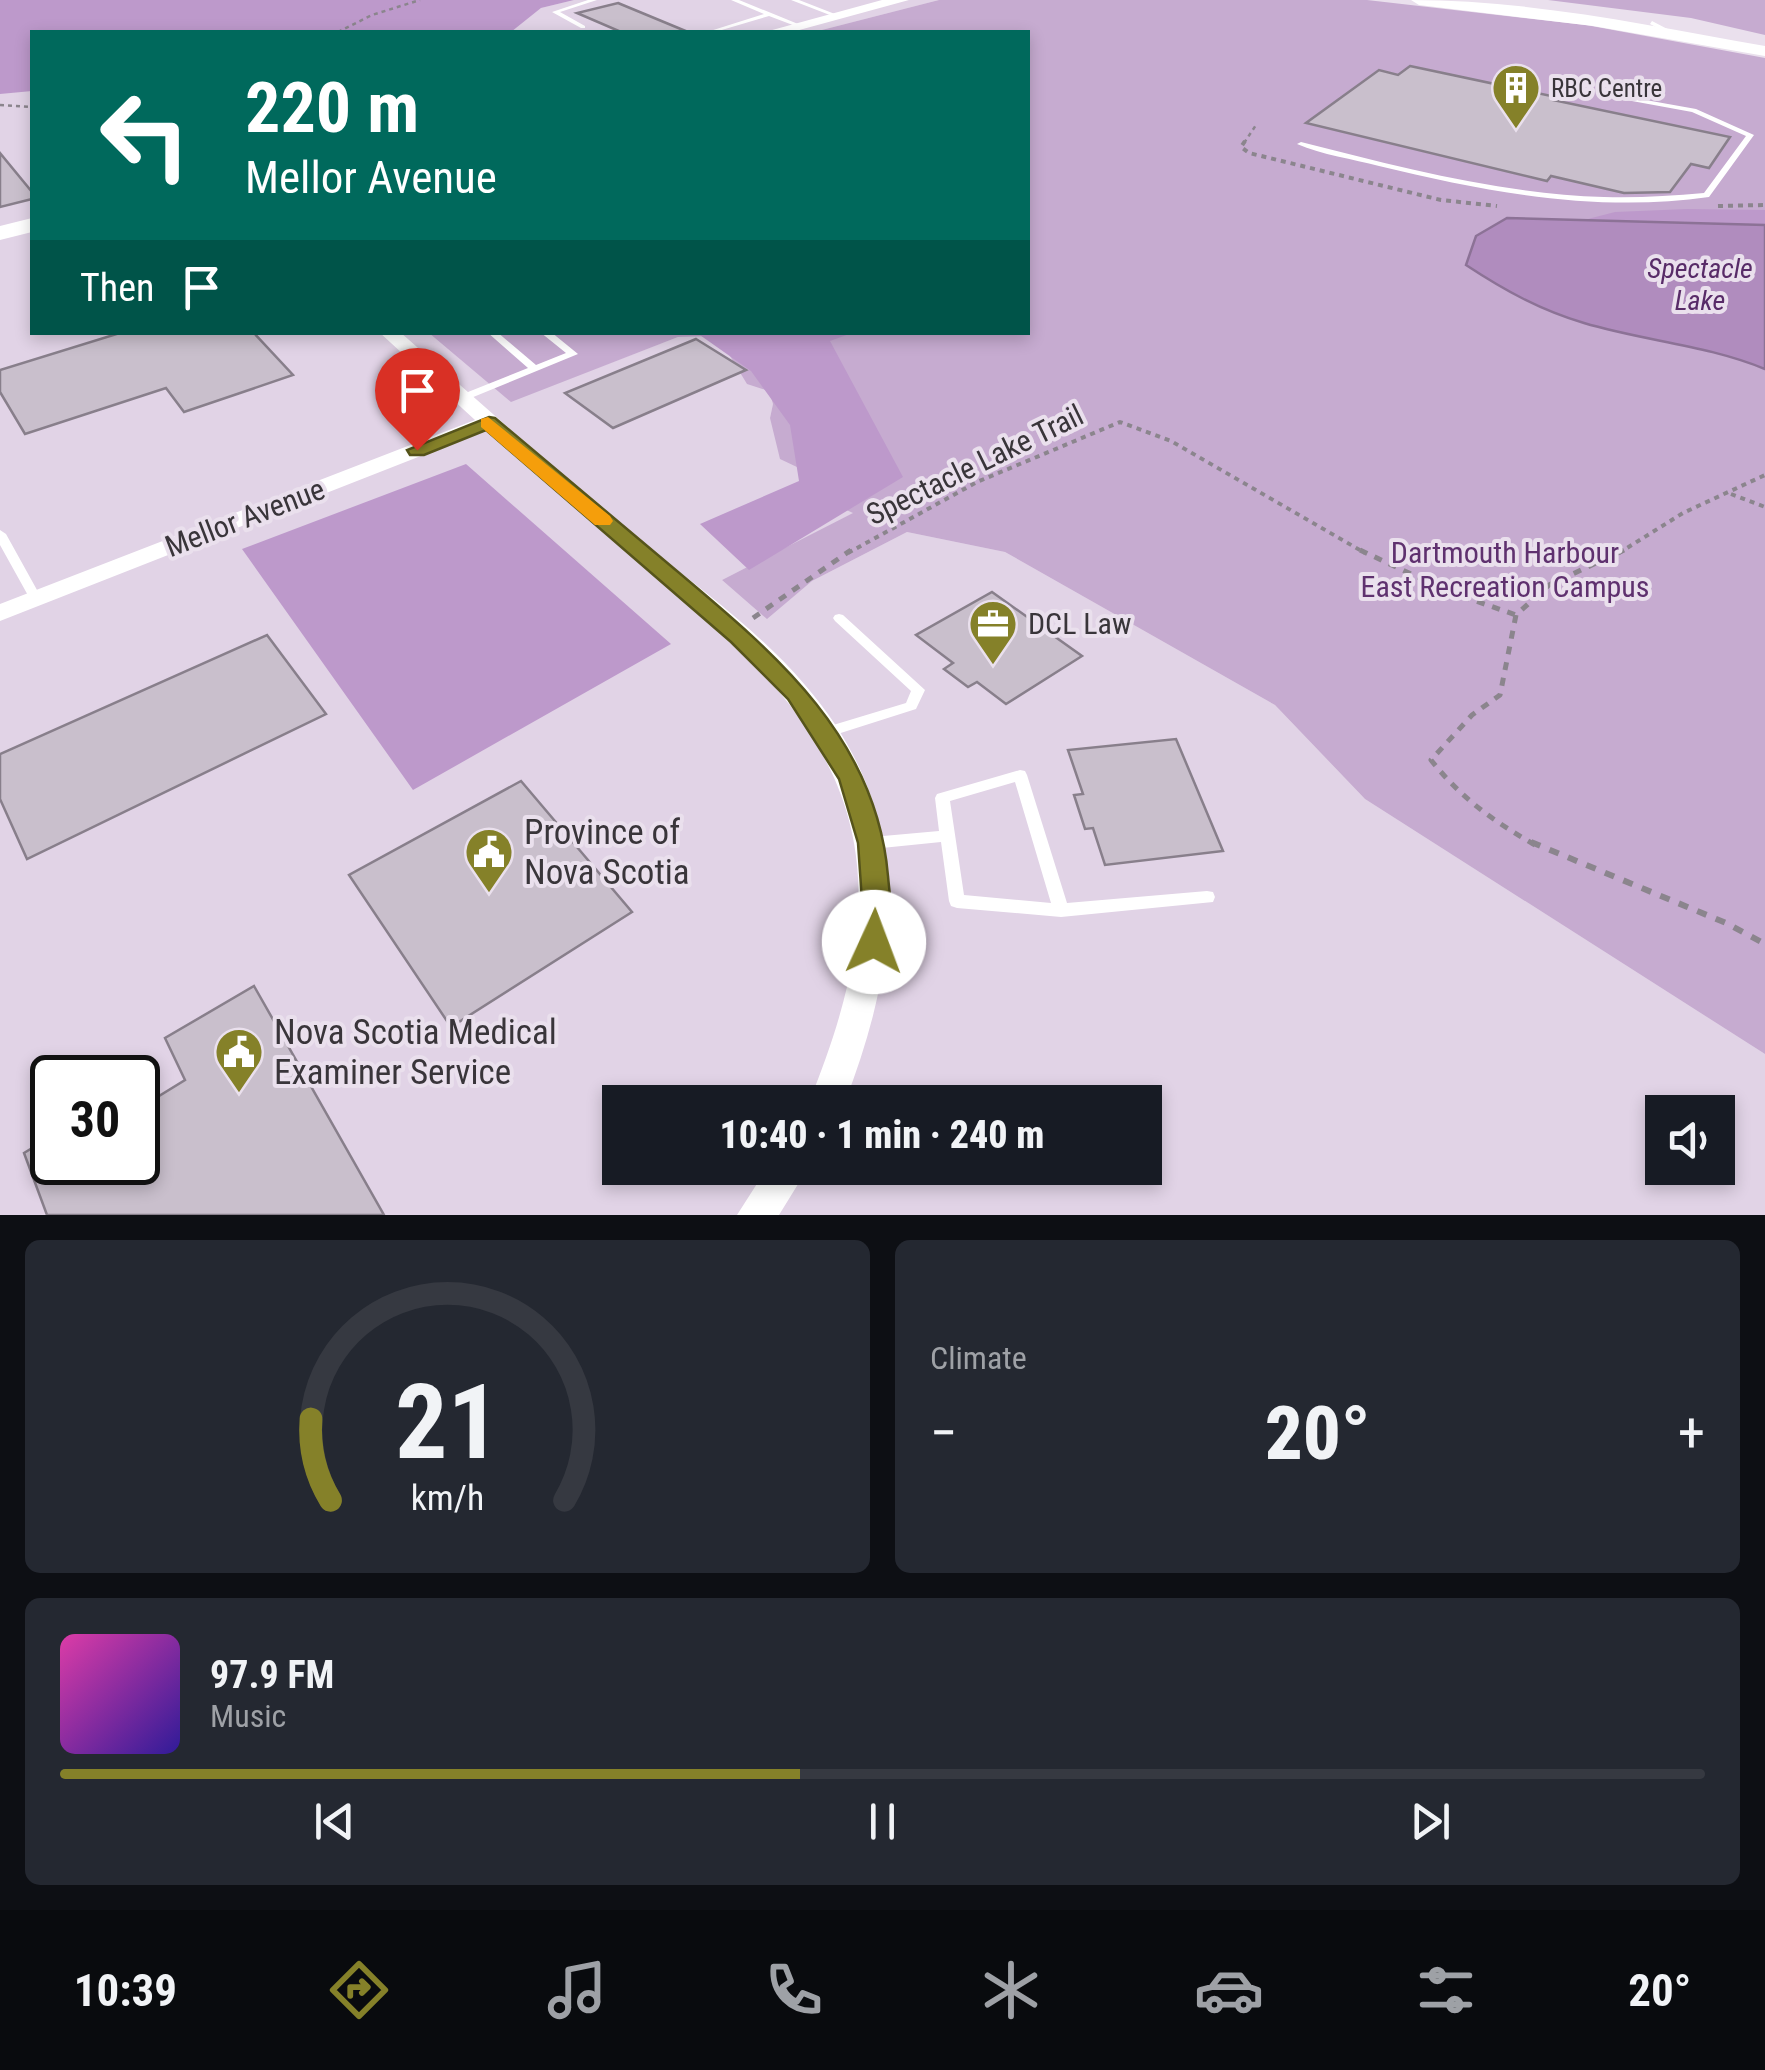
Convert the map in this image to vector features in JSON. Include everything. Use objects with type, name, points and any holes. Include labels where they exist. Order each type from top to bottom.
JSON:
[{"type":"main road","points":[[772,23],[800,26],[902,0]]},
{"type":"main road","points":[[1419,0],[1522,10],[1765,52]]},
{"type":"main road","points":[[1483,0],[1652,23],[1765,44]]},
{"type":"main road","points":[[0,234],[30,226]]},
{"type":"street","points":[[391,335],[740,636],[797,692],[824,732],[851,778],[872,843],[877,915],[871,970],[851,1048],[835,1085]]},
{"type":"street","name":"Mellor Avenue","points":[[0,613],[489,422]]},
{"type":"street","points":[[756,1215],[777,1185]]},
{"type":"lane","points":[[583,27],[556,12],[594,0]]},
{"type":"lane","points":[[734,0],[772,23]]},
{"type":"lane","points":[[794,0],[837,16]]},
{"type":"lane","points":[[713,30],[772,23]]},
{"type":"lane","points":[[1652,23],[1673,34]]},
{"type":"lane","points":[[1301,144],[1485,189],[1668,200],[1706,195],[1750,135],[1694,110],[1612,96]]},
{"type":"lane","points":[[495,335],[535,369]]},
{"type":"lane","points":[[462,398],[572,354],[548,335]]},
{"type":"lane","points":[[0,534],[36,599]]},
{"type":"lane","points":[[824,732],[911,706],[918,690],[839,618]]},
{"type":"lane","points":[[1062,910],[1020,775],[942,798],[957,901],[1062,910],[1207,896]]},
{"type":"lane","points":[[872,843],[945,836]]},
{"type":"path","points":[[342,30],[372,15],[420,0]]},
{"type":"path","points":[[0,105],[30,107]]},
{"type":"path","name":"Spectacle Lake Trail","points":[[740,636],[752,618],[819,570],[894,524],[1052,448],[1120,422],[1158,436],[1393,566],[1460,598],[1516,615]]},
{"type":"path","points":[[1765,475],[1682,513],[1623,550],[1550,585],[1516,615],[1500,695],[1472,715],[1431,760],[1441,777],[1484,814],[1519,836],[1743,930],[1765,944]]},
{"type":"path","points":[[1730,494],[1765,507]]},
{"type":"shaded area","points":[[0,0],[574,0],[541,8],[514,30],[30,30],[30,91],[0,94]]},
{"type":"shaded area","points":[[574,0],[939,0],[822,30],[514,30],[541,8]]},
{"type":"shaded area","points":[[30,91],[30,335],[431,335],[511,401],[678,337],[718,336],[769,391],[773,404],[770,418],[816,476],[854,513],[722,580],[767,618],[812,581],[907,532],[1005,552],[1275,705],[1365,799],[1765,1054],[1765,1215],[0,1215],[0,94]]},
{"type":"shaded area","points":[[1765,210],[1765,225],[1580,221],[1615,212]]},
{"type":"shaded area","points":[[700,335],[846,335],[830,341],[903,477],[749,570],[700,524],[799,481],[790,425],[751,371]]},
{"type":"shaded area","points":[[466,464],[671,644],[413,790],[242,549]]},
{"type":"green space","name":"Dartmouth Harbour East Recreation Campus","points":[[939,0],[1367,0],[1586,25],[1765,58],[1765,225],[1733,356],[1765,369],[1765,1054],[1365,799],[1275,705],[1005,552],[907,532],[812,581],[767,619],[722,580],[853,513],[840,507],[816,476],[780,459],[770,418],[773,404],[769,391],[747,384],[718,336],[678,337],[511,402],[431,335],[1030,335],[1030,30],[822,30]]},
{"type":"green space","points":[[1548,0],[1765,0],[1765,35],[1691,18]]},
{"type":"water","name":"Spectacle Lake","points":[[1507,218],[1765,225],[1765,369],[1721,354],[1568,318],[1494,283],[1466,265],[1476,236]]},
{"type":"building","points":[[618,3],[683,30],[616,30],[577,13]]},
{"type":"building","name":"RBC Centre","points":[[1410,66],[1730,137],[1709,168],[1691,164],[1670,192],[1624,193],[1551,176],[1547,181],[1306,123],[1379,70],[1398,75]]},
{"type":"building","points":[[0,153],[30,190],[30,200],[0,207]]},
{"type":"building","points":[[113,335],[256,335],[293,375],[184,412],[166,388],[25,434],[0,392],[0,370]]},
{"type":"building","points":[[696,339],[746,370],[613,428],[565,393]]},
{"type":"building","points":[[992,592],[1082,656],[1006,704],[977,682],[968,687],[944,669],[953,663],[916,635]]},
{"type":"building","points":[[267,635],[326,714],[27,859],[0,799],[0,754]]},
{"type":"building","points":[[1176,739],[1223,851],[1105,865],[1093,828],[1085,829],[1074,795],[1083,794],[1068,750]]},
{"type":"building","name":"Province of Nova Scotia","points":[[521,781],[632,912],[451,1027],[349,875]]},
{"type":"building","name":"Nova Scotia Medical Examiner Service","points":[[254,986],[384,1215],[47,1215],[36,1185],[160,1185],[160,1095],[185,1080],[165,1038]]},
{"type":"slow traffic","points":[[488,423],[602,521]]},
{"type":"place","name":"RBC Centre","points":[[1516,130]]},
{"type":"place","name":"DCL Law","points":[[993,666]]},
{"type":"place","name":"Province of Nova Scotia","points":[[489,894]]},
{"type":"place","name":"Nova Scotia Medical Examiner Service","points":[[239,1094]]},
{"type":"route","points":[[417,450],[489,422],[740,636],[797,692],[851,778],[872,843],[877,915],[874,942]]}]
